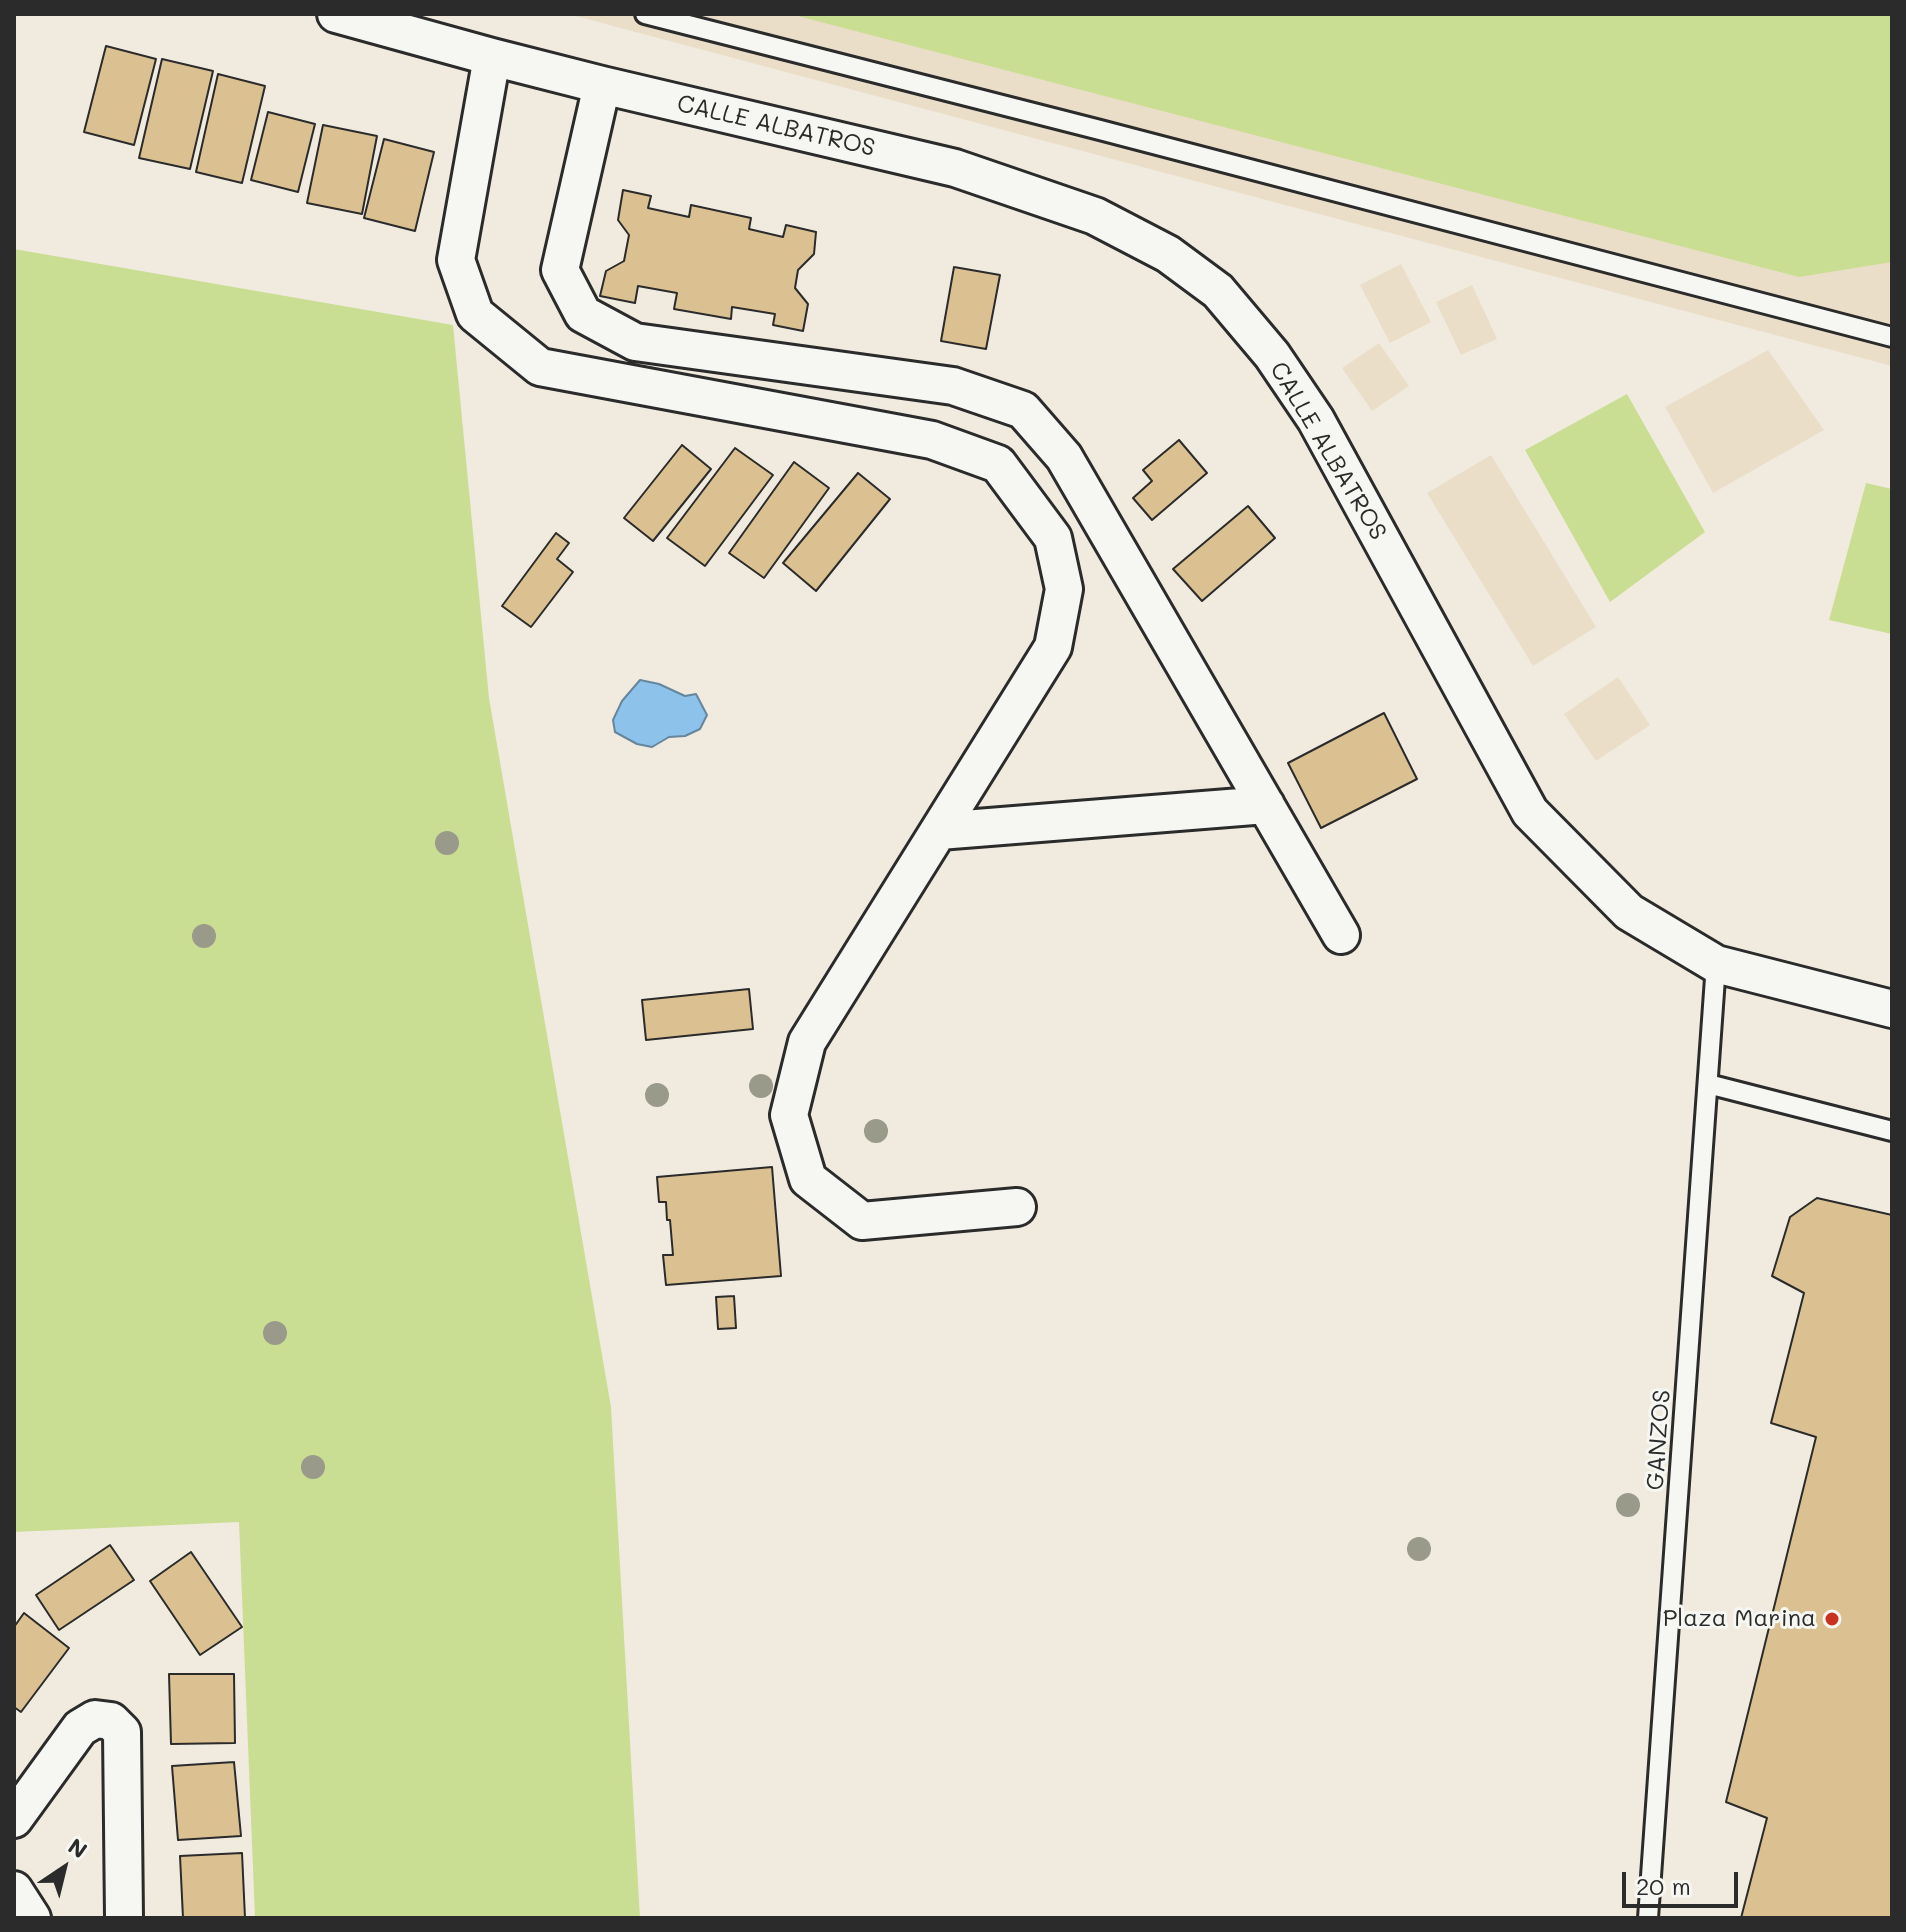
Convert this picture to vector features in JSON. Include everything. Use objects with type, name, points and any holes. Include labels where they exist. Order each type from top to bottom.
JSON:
[{"type":"street","name":"CALLE ALBATROS","points":[[336,14],[602,85],[955,168],[1095,216],[1168,254],[1218,291],[1272,355],[1316,420],[1530,812],[1629,912],[1716,964],[1892,1009]]},
{"type":"street","points":[[492,57],[456,260],[475,314],[540,367],[932,440],[998,464],[1053,538],[1064,589],[1053,647],[807,1042],[789,1115],[808,1179],[862,1221],[1017,1207]]},
{"type":"street","points":[[602,85],[560,270],[583,314],[635,342],[953,386],[1023,410],[1064,457],[1341,935]]},
{"type":"street","points":[[582,375],[608,328]]},
{"type":"street","points":[[932,440],[953,386]]},
{"type":"street","points":[[1053,538],[1099,517]]},
{"type":"street","points":[[939,831],[1266,805]]},
{"type":"street","points":[[14,1819],[80,1728],[95,1719],[111,1721],[122,1732],[124,1918]]},
{"type":"street","points":[[14,1890],[32,1918]]},
{"type":"lane","points":[[645,14],[1892,337]]},
{"type":"lane","name":"GANZOS","points":[[1648,1918],[1716,964]]},
{"type":"lane","points":[[1708,1084],[1892,1131]]},
{"type":"shaded area","points":[[568,14],[1892,14],[1892,366],[1334,218]]},
{"type":"shaded area","points":[[1401,264],[1431,322],[1390,343],[1360,285]]},
{"type":"shaded area","points":[[1472,285],[1497,339],[1461,355],[1436,302]]},
{"type":"shaded area","points":[[1379,343],[1409,386],[1372,411],[1342,368]]},
{"type":"shaded area","points":[[1768,350],[1824,430],[1713,493],[1665,407]]},
{"type":"shaded area","points":[[1491,455],[1596,627],[1533,666],[1427,493]]},
{"type":"shaded area","points":[[1618,677],[1650,725],[1596,761],[1564,714]]},
{"type":"green space","points":[[790,14],[1892,14],[1892,262],[1799,277]]},
{"type":"green space","points":[[14,249],[453,325],[489,698],[611,1407],[640,1918],[255,1918],[239,1522],[14,1532]]},
{"type":"green space","points":[[1627,394],[1705,532],[1610,602],[1525,450]]},
{"type":"green space","points":[[1866,483],[1892,489],[1892,634],[1829,620]]},
{"type":"water","points":[[640,680],[659,684],[685,696],[696,694],[707,715],[700,729],[685,736],[669,737],[652,747],[637,744],[615,732],[613,720],[622,701]]},
{"type":"building","points":[[106,46],[156,59],[134,145],[84,132]]},
{"type":"building","points":[[162,59],[213,71],[190,169],[139,158]]},
{"type":"building","points":[[218,74],[265,86],[242,183],[196,172]]},
{"type":"building","points":[[268,112],[315,124],[298,192],[251,180]]},
{"type":"building","points":[[323,125],[377,136],[362,214],[307,203]]},
{"type":"building","points":[[384,139],[434,152],[415,231],[364,218]]},
{"type":"building","points":[[623,190],[651,196],[648,208],[689,217],[691,205],[751,218],[749,229],[783,237],[786,225],[816,232],[814,254],[798,270],[795,288],[808,304],[803,331],[773,325],[775,314],[732,307],[731,319],[674,309],[677,293],[638,286],[635,303],[600,296],[606,271],[624,261],[629,235],[618,220]]},
{"type":"building","points":[[954,267],[1000,275],[986,349],[941,341]]},
{"type":"building","points":[[1179,440],[1207,473],[1152,520],[1133,498],[1152,481],[1143,470]]},
{"type":"building","points":[[682,445],[711,469],[653,541],[624,518]]},
{"type":"building","points":[[735,448],[773,475],[705,566],[667,538]]},
{"type":"building","points":[[794,462],[829,488],[764,578],[729,553]]},
{"type":"building","points":[[858,473],[890,499],[816,591],[783,563]]},
{"type":"building","points":[[1248,506],[1275,538],[1202,601],[1173,569]]},
{"type":"building","points":[[556,533],[569,543],[557,559],[573,572],[531,627],[502,606]]},
{"type":"building","points":[[1384,713],[1417,779],[1321,828],[1288,763]]},
{"type":"building","points":[[749,989],[753,1029],[646,1040],[642,1000]]},
{"type":"building","points":[[772,1167],[781,1276],[666,1285],[663,1255],[673,1255],[670,1220],[667,1220],[666,1202],[659,1202],[657,1177]]},
{"type":"building","name":"Plaza Marina","points":[[1817,1198],[1892,1215],[1892,1918],[1741,1918],[1767,1818],[1726,1802],[1816,1437],[1771,1423],[1804,1293],[1772,1276],[1790,1217]]},
{"type":"building","points":[[734,1296],[736,1328],[718,1329],[716,1297]]},
{"type":"building","points":[[110,1545],[134,1580],[59,1630],[36,1595]]},
{"type":"building","points":[[191,1552],[242,1627],[200,1655],[150,1581]]},
{"type":"building","points":[[24,1613],[69,1648],[21,1712],[14,1707],[14,1627]]},
{"type":"building","points":[[169,1674],[234,1674],[235,1743],[171,1744]]},
{"type":"building","points":[[234,1762],[241,1836],[178,1840],[172,1766]]},
{"type":"building","points":[[242,1853],[245,1918],[183,1918],[180,1856]]},
{"type":"place","name":"Plaza Marina","points":[[1832,1619]]}]
